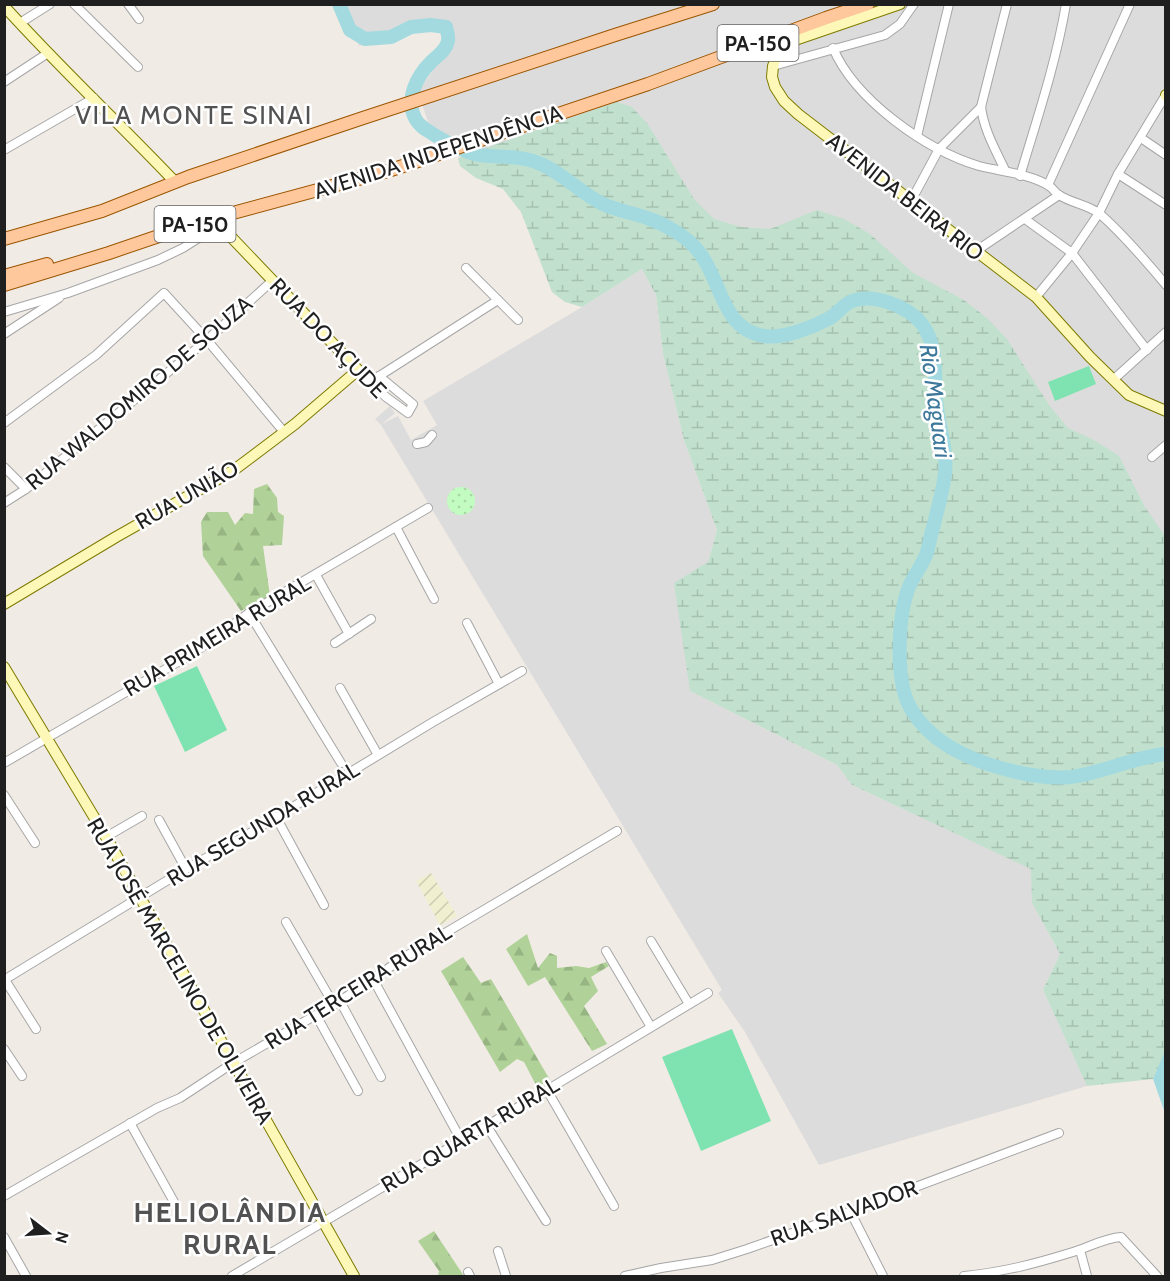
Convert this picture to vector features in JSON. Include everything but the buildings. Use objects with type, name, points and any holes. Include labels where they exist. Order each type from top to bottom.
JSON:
[{"type":"main road","name":"PA-150","points":[[4,239],[102,211],[175,182],[713,4]]},
{"type":"main road","name":"AVENIDA INDEPENDÊNCIA","points":[[4,285],[388,171],[828,23],[864,5]]},
{"type":"main road","points":[[4,247],[87,221],[102,211]]},
{"type":"main road","points":[[4,276],[91,252],[109,253]]},
{"type":"street","points":[[20,23],[50,4]]},
{"type":"street","points":[[74,4],[138,67]]},
{"type":"street","points":[[128,4],[139,19]]},
{"type":"street","points":[[773,66],[779,50],[785,45],[828,23],[900,4]]},
{"type":"street","points":[[773,66],[885,35],[900,24],[914,4]]},
{"type":"street","points":[[917,136],[949,4]]},
{"type":"street","points":[[1005,170],[989,137],[981,107],[1007,4]]},
{"type":"street","points":[[1020,176],[1043,103],[1066,4]]},
{"type":"street","points":[[1048,185],[1130,4]]},
{"type":"street","points":[[4,6],[175,182]]},
{"type":"street","points":[[833,48],[840,64],[872,100],[917,136],[939,149],[981,166],[1005,170],[1048,185],[1059,195],[1099,213],[1166,285]]},
{"type":"street","points":[[4,82],[48,53]]},
{"type":"street","name":"AVENIDA BEIRA RIO","points":[[773,66],[772,76],[775,87],[784,102],[1036,297],[1129,395],[1166,411]]},
{"type":"street","points":[[1036,297],[1072,253],[1099,213],[1118,174],[1165,96]]},
{"type":"street","points":[[4,150],[94,98]]},
{"type":"street","points":[[911,201],[939,149],[981,107]]},
{"type":"street","points":[[1141,138],[1166,155]]},
{"type":"street","points":[[1118,174],[1166,205]]},
{"type":"street","points":[[976,251],[1059,195]]},
{"type":"street","points":[[1025,219],[1072,253],[1147,350]]},
{"type":"street","points":[[4,312],[68,293],[158,260],[183,248],[216,222]]},
{"type":"street","name":"RUA DO AÇUDE","points":[[216,222],[370,382],[394,405],[408,413],[413,404],[379,376]]},
{"type":"street","points":[[466,268],[518,321]]},
{"type":"street","name":"RUA WALDOMIRO DE SOUZA","points":[[4,503],[26,489],[207,340],[272,281]]},
{"type":"street","points":[[4,334],[68,293]]},
{"type":"street","points":[[4,423],[70,376],[162,294],[166,294],[284,432]]},
{"type":"street","points":[[370,382],[498,300]]},
{"type":"street","points":[[1113,380],[1166,332]]},
{"type":"street","name":"RUA UNIÃO","points":[[4,604],[234,470],[284,432],[358,370]]},
{"type":"street","points":[[417,444],[426,442],[432,435]]},
{"type":"street","points":[[1152,457],[1166,445]]},
{"type":"street","points":[[4,467],[26,489]]},
{"type":"street","name":"RUA PRIMEIRA RURAL","points":[[4,763],[195,652],[249,613],[428,508]]},
{"type":"street","points":[[396,527],[434,599]]},
{"type":"street","points":[[316,575],[349,634]]},
{"type":"street","points":[[249,613],[341,762]]},
{"type":"street","points":[[335,643],[371,619]]},
{"type":"street","points":[[467,623],[501,685]]},
{"type":"street","name":"RUA JOSÉ MARCELINO DE OLIVEIRA","points":[[4,667],[354,1276]]},
{"type":"street","name":"RUA SEGUNDA RURAL","points":[[5,980],[186,869],[276,817],[308,794],[522,671]]},
{"type":"street","points":[[340,688],[378,755]]},
{"type":"street","points":[[4,795],[35,843]]},
{"type":"street","points":[[106,841],[142,816]]},
{"type":"street","points":[[276,817],[324,905]]},
{"type":"street","points":[[159,820],[186,869]]},
{"type":"street","name":"RUA TERCEIRA RURAL","points":[[4,1196],[130,1123],[180,1098],[233,1063],[337,1003],[554,864],[587,852],[617,831]]},
{"type":"street","points":[[286,922],[381,1077]]},
{"type":"street","points":[[651,941],[689,1004]]},
{"type":"street","points":[[606,951],[651,1027]]},
{"type":"street","points":[[373,979],[461,1140]]},
{"type":"street","points":[[5,980],[36,1029]]},
{"type":"street","name":"RUA QUARTA RURAL","points":[[232,1276],[708,993]]},
{"type":"street","points":[[316,1015],[358,1091]]},
{"type":"street","points":[[4,1049],[22,1076]]},
{"type":"street","points":[[547,1090],[614,1206]]},
{"type":"street","points":[[130,1123],[174,1202]]},
{"type":"street","points":[[487,1126],[546,1221]]},
{"type":"street","name":"RUA SALVADOR","points":[[625,1276],[661,1272],[712,1260],[809,1227],[1059,1133]]},
{"type":"street","points":[[850,1211],[884,1276]]},
{"type":"street","points":[[4,1237],[26,1276]]},
{"type":"street","points":[[964,1276],[1001,1272],[1030,1265],[1114,1237],[1121,1237],[1157,1276]]},
{"type":"street","points":[[1080,1250],[1087,1276]]},
{"type":"street","points":[[498,1251],[506,1276]]},
{"type":"shaded area","points":[[344,5],[1165,5],[1165,875],[699,257],[431,131],[418,92],[440,60],[446,36],[423,25],[359,46]]},
{"type":"shaded area","points":[[642,269],[656,295],[663,354],[684,440],[717,530],[708,562],[690,691],[837,765],[852,785],[1032,869],[1032,903],[1060,954],[1043,990],[1087,1086],[819,1165],[745,1032],[718,993],[722,990],[381,425],[375,419],[390,406],[395,413],[382,424],[398,416],[411,440],[437,425],[423,401]]},
{"type":"green space","points":[[616,102],[632,107],[647,123],[694,199],[714,219],[741,227],[770,229],[817,210],[844,219],[870,234],[913,273],[964,300],[987,318],[1007,339],[1049,405],[1068,428],[1094,440],[1119,456],[1145,507],[1165,536],[1166,1051],[1153,1079],[1087,1086],[1043,990],[1060,954],[1032,903],[1031,869],[852,785],[837,765],[690,691],[674,583],[708,562],[717,530],[684,440],[663,354],[656,295],[642,269],[582,307],[565,302],[552,292],[521,212],[503,189],[476,178],[460,166],[458,158]]},
{"type":"green space","points":[[1089,366],[1096,384],[1055,401],[1048,382]]},
{"type":"green space","points":[[267,484],[277,498],[278,512],[284,516],[282,545],[263,546],[270,596],[241,611],[203,556],[201,522],[207,512],[228,512],[235,525],[245,513],[253,514],[254,489]]},
{"type":"green space","points":[[461,487],[471,491],[475,501],[471,511],[461,515],[451,511],[447,501],[451,491]]},
{"type":"green space","points":[[197,666],[227,730],[185,752],[154,686]]},
{"type":"green space","points":[[431,873],[457,916],[440,925],[416,881]]},
{"type":"green space","points":[[527,934],[538,968],[550,953],[557,956],[557,968],[576,966],[589,968],[606,962],[609,966],[591,977],[598,991],[584,1006],[607,1044],[592,1051],[545,977],[528,986],[506,949]]},
{"type":"green space","points":[[463,957],[481,983],[491,979],[550,1080],[537,1087],[524,1062],[517,1059],[500,1072],[441,971]]},
{"type":"green space","points":[[732,1029],[771,1121],[701,1151],[662,1057]]},
{"type":"green space","points":[[434,1231],[464,1276],[438,1276],[439,1271],[418,1241]]},
{"type":"water","points":[[1165,1051],[1165,1113],[1153,1079]]},
{"type":"waterway","name":"Rio Maguari","points":[[339,4],[350,30],[365,39],[391,37],[411,27],[431,25],[446,27],[448,39],[445,48],[426,68],[414,88],[412,111],[419,124],[441,139],[469,152],[522,158],[539,163],[601,203],[654,221],[676,232],[699,252],[731,314],[750,332],[764,336],[780,336],[798,332],[830,318],[849,302],[861,299],[890,303],[916,318],[927,332],[933,350],[937,407],[946,464],[943,487],[927,552],[909,587],[904,604],[900,634],[900,668],[902,684],[911,709],[927,729],[940,741],[955,750],[988,764],[1030,775],[1071,777],[1166,754]]},
{"type":"district","name":"VILA MONTE SINAI","points":[[194,115]]},
{"type":"district","name":"HELIOLÂNDIA RURAL","points":[[230,1228]]}]
